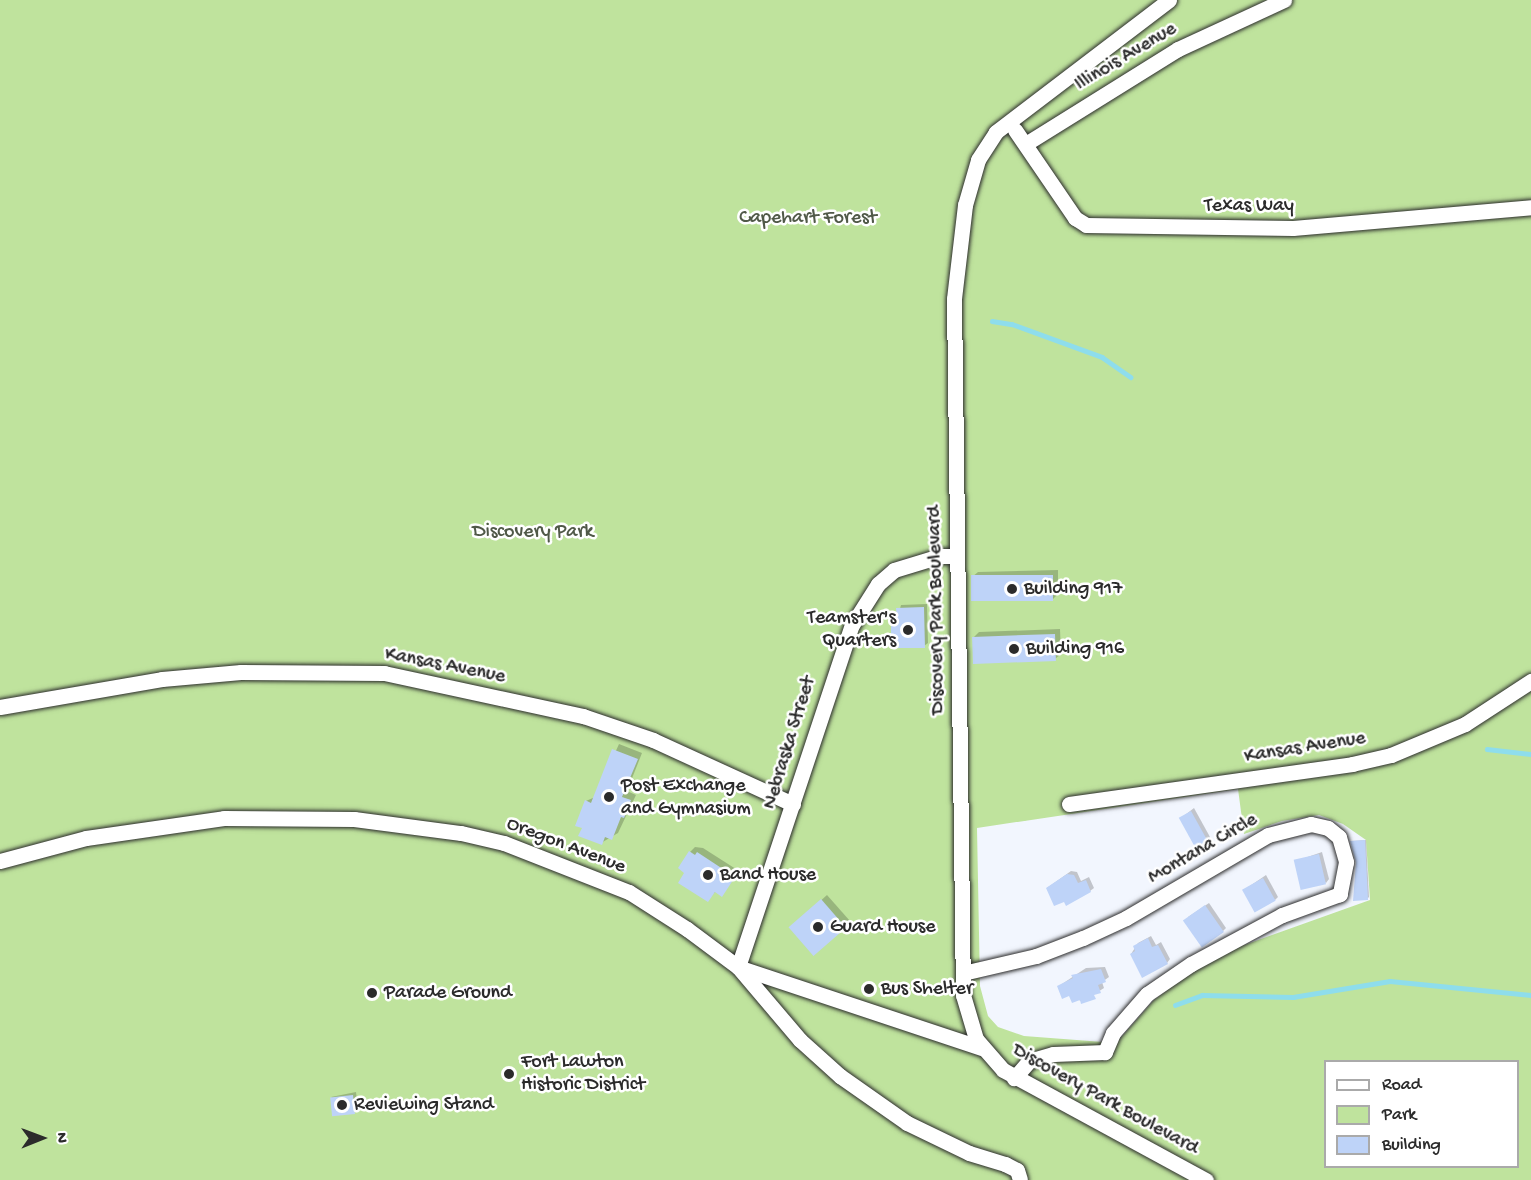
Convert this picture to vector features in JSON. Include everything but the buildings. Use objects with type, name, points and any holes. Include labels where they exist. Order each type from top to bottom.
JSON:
[{"type":"street","name":"Discovery Park Boulevard","points":[[1169,0],[1007,121],[978,160],[965,205],[955,265],[963,973],[966,1011],[982,1048],[1014,1078],[1206,1180]]},
{"type":"street","name":"Illinois Avenue","points":[[1027,143],[1178,49],[1284,0]]},
{"type":"street","name":"Texas Way","points":[[1015,130],[1027,143],[1066,206],[1086,225],[1293,228],[1531,207]]},
{"type":"street","name":"Nebraska Street","points":[[738,967],[848,636],[878,584],[894,570],[940,555],[957,556]]},
{"type":"street","name":"Kansas Avenue","points":[[0,707],[200,676],[242,672],[384,673],[583,716],[652,740],[793,804]]},
{"type":"street","name":"Kansas Avenue","points":[[1069,804],[1352,764],[1391,755],[1465,724],[1531,681]]},
{"type":"street","name":"Oregon Avenue","points":[[0,861],[86,838],[224,818],[286,816],[410,825],[504,843],[619,888],[687,929],[738,967],[800,1040],[840,1076],[907,1123],[969,1153],[1017,1170],[1020,1180]]},
{"type":"street","name":"Montana Circle","points":[[963,973],[1002,966],[1083,938],[1126,918],[1268,834],[1311,824],[1328,828],[1339,837],[1346,862],[1340,894],[1282,915],[1191,964],[1147,994],[1113,1033],[1104,1052],[1053,1054],[1029,1061],[1014,1078]]},
{"type":"street","points":[[738,967],[982,1048]]},
{"type":"green space","name":"Discovery Park","points":[[0,0],[1531,0],[1531,1180],[0,1180]],"holes":[[[1238,789],[1244,834],[1282,821],[1319,815],[1343,824],[1366,840],[1370,900],[1236,948],[1198,967],[1154,1000],[1116,1043],[1024,1036],[998,1027],[988,1016],[980,986],[977,828]]]},
{"type":"waterway","points":[[992,321],[1012,324],[1102,357],[1131,377]]},
{"type":"waterway","points":[[1487,749],[1531,754]]},
{"type":"waterway","points":[[1175,1005],[1202,995],[1293,997],[1390,981],[1531,995]]},
{"type":"place","name":"Building 917","points":[[1012,589]]},
{"type":"place","name":"Teamster's Quarters","points":[[908,630]]},
{"type":"place","name":"Building 916","points":[[1014,649]]},
{"type":"place","name":"Post Exchange and Gymnasium","points":[[609,797]]},
{"type":"place","name":"Band House","points":[[708,875]]},
{"type":"place","name":"Guard House","points":[[818,927]]},
{"type":"place","name":"Bus Shelter","points":[[869,989]]},
{"type":"place","name":"Parade Ground","points":[[372,993]]},
{"type":"place","name":"Fort Lawton Historic District","points":[[509,1074]]},
{"type":"place","name":"Reviewing Stand","points":[[342,1105]]},
{"type":"park label","name":"Capehart Forest","points":[[808,218]]}]
